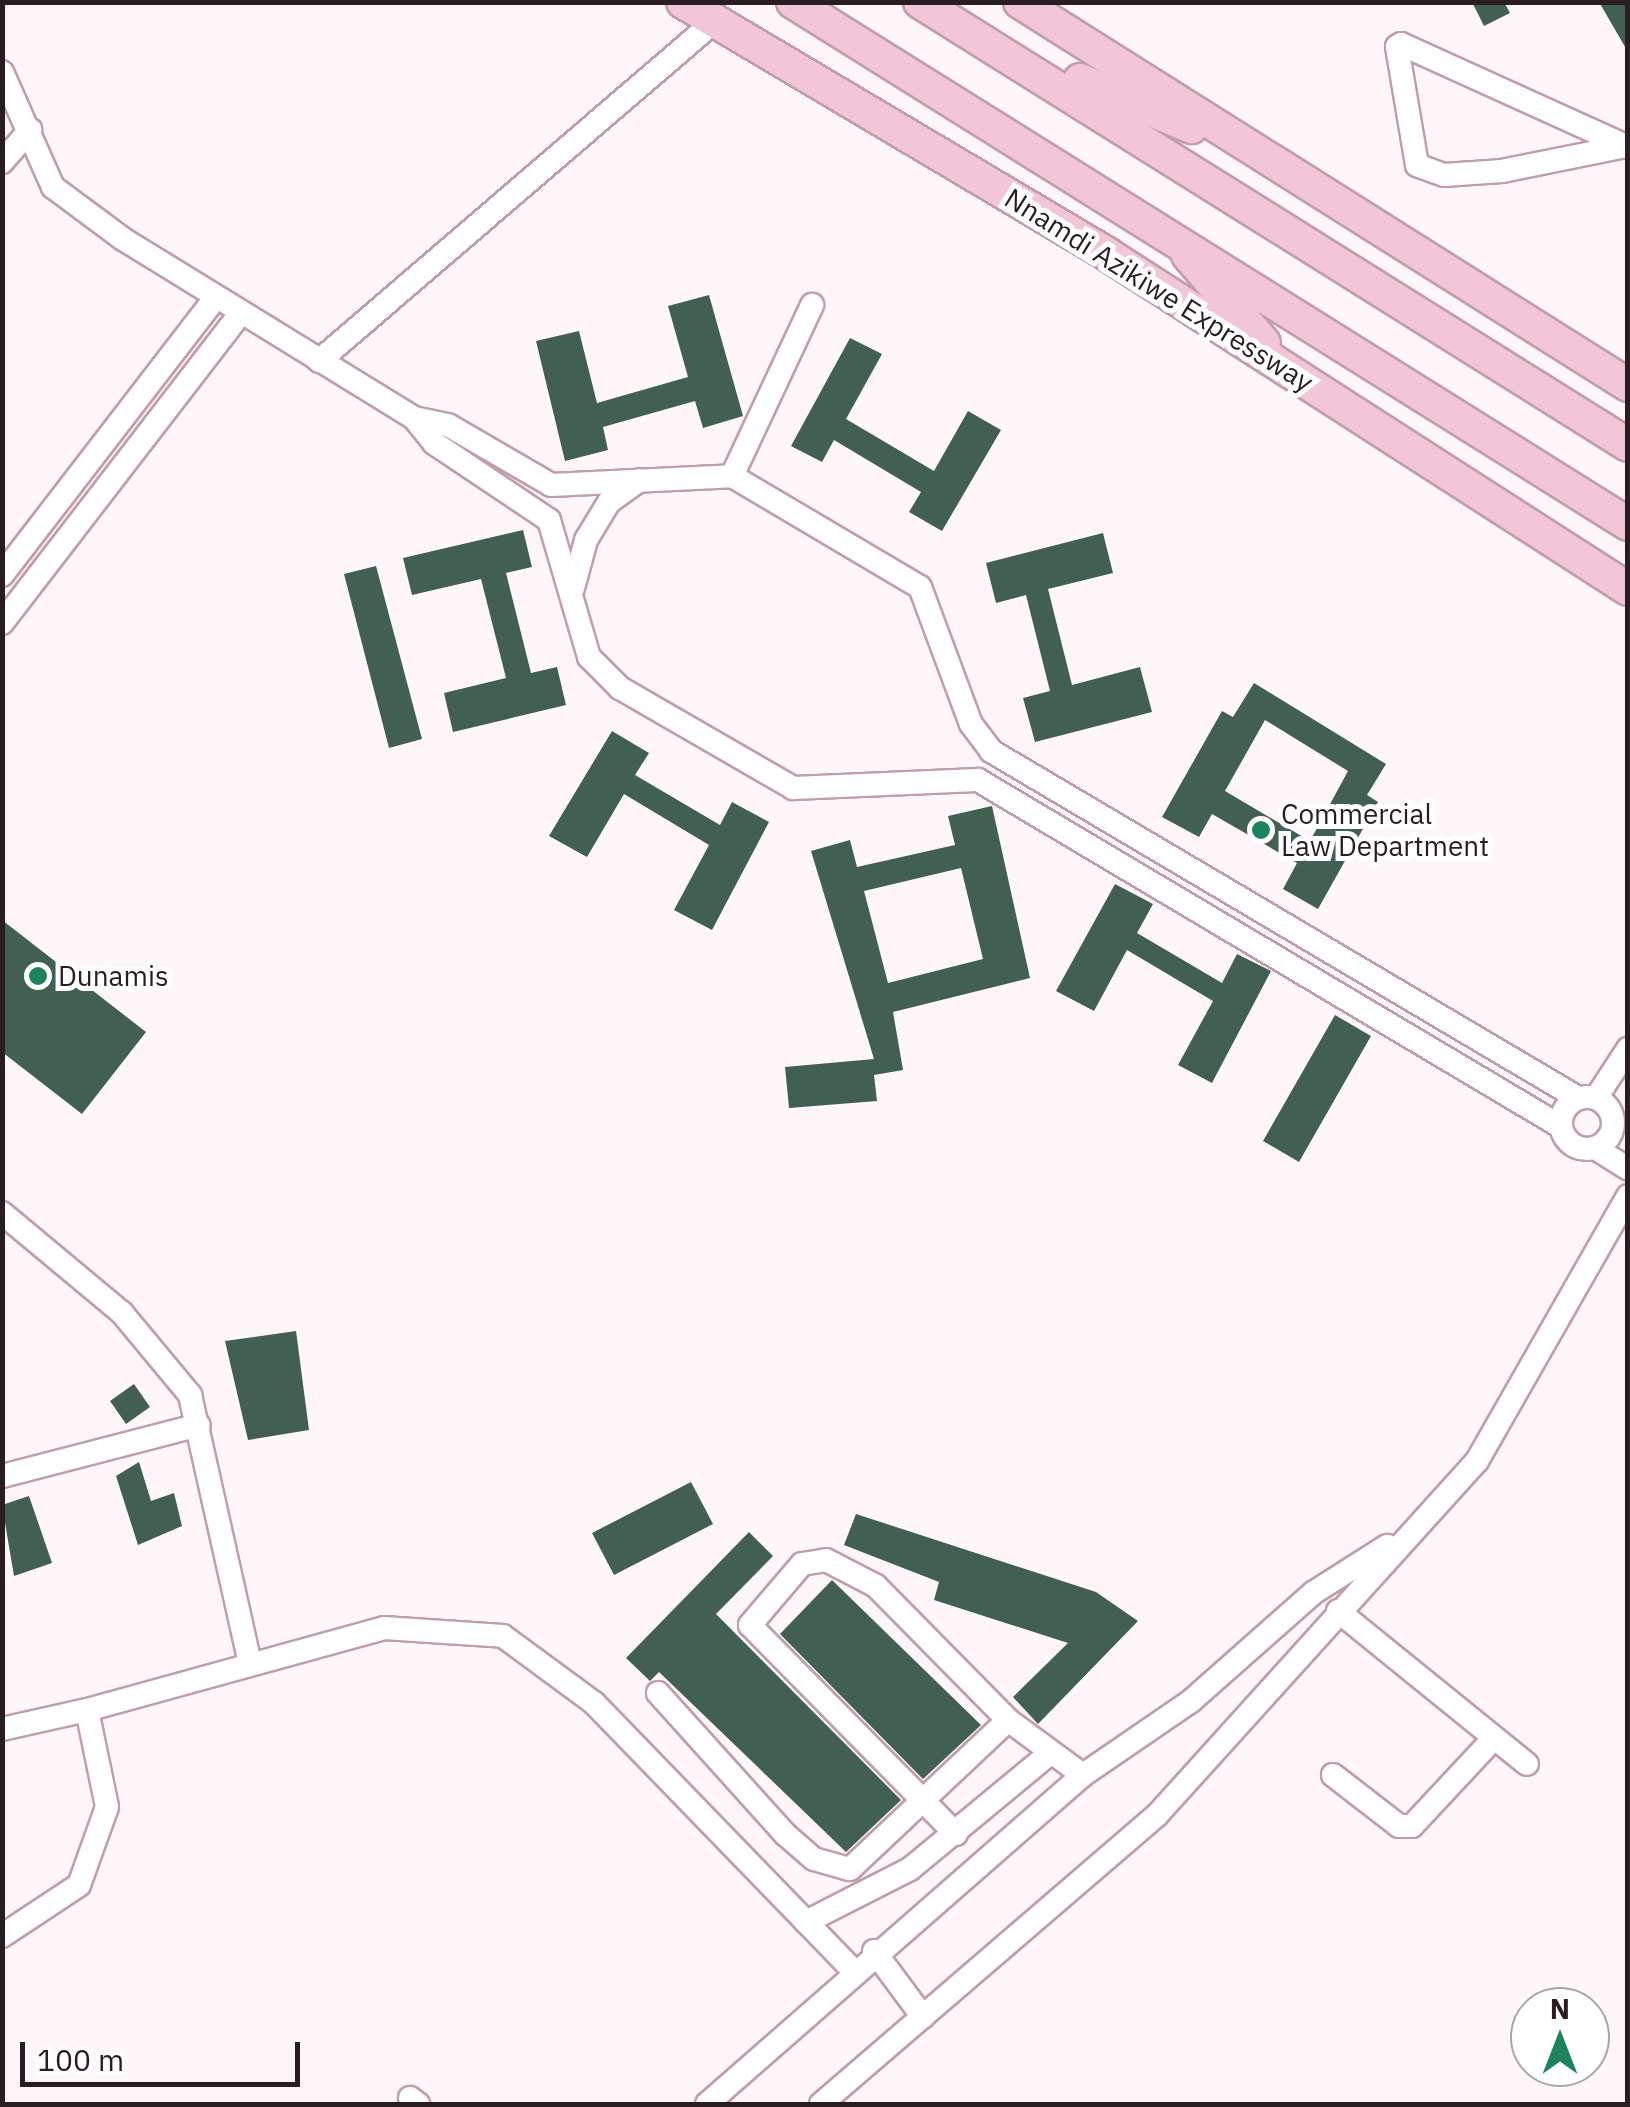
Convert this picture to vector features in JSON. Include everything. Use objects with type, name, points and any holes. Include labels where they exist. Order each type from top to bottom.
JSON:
[{"type":"highway","name":"Nnamdi Azikiwe Expressway","points":[[683,2],[1287,370],[1628,590]]},
{"type":"highway","name":"Nnamdi Azikiwe Expressway","points":[[793,2],[1166,228],[1628,524]]},
{"type":"highway","points":[[920,2],[1628,445]]},
{"type":"highway","points":[[1020,2],[1628,385]]},
{"type":"highway","points":[[989,42],[1292,170]]},
{"type":"highway","points":[[1166,228],[1287,370]]},
{"type":"street","points":[[319,361],[716,21]]},
{"type":"street","points":[[1401,44],[1627,146],[1502,172],[1444,175],[1417,165],[1401,44]]},
{"type":"street","points":[[2,72],[66,202],[240,314],[414,418],[434,443],[549,520],[573,588],[589,657],[620,688],[793,788],[978,780],[1551,1119],[1569,1142],[1595,1148],[1628,1169]]},
{"type":"street","points":[[2,162],[30,130]]},
{"type":"street","points":[[2,575],[216,298]]},
{"type":"street","points":[[732,476],[812,305]]},
{"type":"street","points":[[2,623],[240,314]]},
{"type":"street","points":[[414,418],[448,424],[551,485],[646,475],[732,476],[920,587],[971,724],[991,751],[1554,1091],[1587,1098],[1620,1123],[1595,1148]]},
{"type":"street","points":[[573,588],[609,502],[646,475]]},
{"type":"street","points":[[1551,1119],[1587,1098],[1628,1050]]},
{"type":"street","points":[[1551,1119],[1554,1091]]},
{"type":"street","points":[[820,2104],[1157,1815],[1477,1461],[1628,1196]]},
{"type":"street","points":[[2,1214],[60,1254],[173,1366],[200,1425],[250,1664]]},
{"type":"street","points":[[2,1476],[200,1425]]},
{"type":"street","points":[[707,2104],[852,1970],[1083,1775],[1191,1701],[1313,1594],[1407,1534]]},
{"type":"street","points":[[956,1834],[752,1629],[750,1614],[802,1564],[826,1560],[876,1586],[1008,1720],[1083,1775]]},
{"type":"street","points":[[1338,1611],[1527,1764]]},
{"type":"street","points":[[2,1729],[87,1710],[384,1628],[503,1636],[594,1703],[852,1970]]},
{"type":"street","points":[[658,1693],[814,1860],[863,1865],[1008,1720]]},
{"type":"street","points":[[2,1936],[79,1885],[100,1844],[105,1769],[87,1710]]},
{"type":"street","points":[[1333,1775],[1399,1826],[1412,1826],[1493,1739]]},
{"type":"street","points":[[806,1922],[910,1869],[1050,1753]]},
{"type":"street","points":[[874,1951],[923,2018]]},
{"type":"building","points":[[1472,2],[1504,2],[1510,13],[1484,26]]},
{"type":"building","points":[[1599,2],[1628,2],[1628,52]]},
{"type":"building","points":[[709,295],[743,416],[703,428],[695,401],[603,427],[608,450],[565,461],[536,341],[579,331],[597,403],[688,377],[668,306]]},
{"type":"building","points":[[850,338],[882,354],[846,419],[934,471],[968,411],[1001,430],[942,531],[909,512],[921,492],[834,440],[822,462],[791,446]]},
{"type":"building","points":[[523,530],[532,567],[506,573],[531,673],[557,667],[566,705],[453,732],[444,693],[506,678],[481,579],[412,595],[403,558]]},
{"type":"building","points":[[1103,533],[1113,573],[1048,589],[1072,685],[1140,667],[1152,712],[1035,742],[1023,698],[1050,691],[1026,595],[996,603],[986,563]]},
{"type":"building","points":[[376,566],[422,739],[389,748],[344,574]]},
{"type":"building","points":[[1254,683],[1386,764],[1367,795],[1378,802],[1318,909],[1283,889],[1297,863],[1212,814],[1199,837],[1162,817],[1222,711],[1233,717]],"holes":[[[1265,720],[1348,771],[1310,841],[1225,791]]]},
{"type":"building","points":[[612,731],[649,753],[635,775],[720,825],[732,802],[769,822],[712,930],[674,910],[709,845],[624,794],[587,857],[549,836]]},
{"type":"building","points":[[992,806],[1030,978],[893,1012],[903,1070],[874,1075],[877,1101],[789,1108],[785,1067],[874,1059],[811,851],[850,840],[857,867],[955,845],[948,816]],"holes":[[[961,868],[983,959],[888,983],[864,891]]]},
{"type":"building","points":[[1115,884],[1153,904],[1137,933],[1222,983],[1237,954],[1271,971],[1212,1083],[1178,1065],[1213,1001],[1127,950],[1094,1011],[1056,991]]},
{"type":"building","name":"Dunamis","points":[[2,920],[146,1032],[82,1114],[2,1052]]},
{"type":"building","points":[[1335,1015],[1371,1036],[1299,1162],[1263,1141]]},
{"type":"building","points":[[296,1331],[309,1430],[248,1440],[225,1341]]},
{"type":"building","points":[[134,1384],[150,1407],[126,1424],[110,1401]]},
{"type":"building","points":[[139,1462],[151,1501],[174,1493],[182,1526],[138,1545],[116,1476]]},
{"type":"building","points":[[691,1482],[713,1524],[614,1575],[592,1533]]},
{"type":"building","points":[[29,1496],[52,1563],[14,1576],[2,1505]]},
{"type":"building","points":[[856,1514],[1096,1592],[1138,1621],[1038,1724],[1013,1697],[1068,1643],[934,1600],[939,1582],[844,1545]]},
{"type":"building","points":[[749,1532],[773,1556],[716,1614],[901,1800],[846,1852],[659,1672],[650,1681],[626,1658]]},
{"type":"building","points":[[832,1580],[981,1725],[923,1779],[780,1634]]},
{"type":"place","name":"Commercial Law Department","points":[[1261,830]]},
{"type":"place","name":"Dunamis","points":[[38,976]]}]
